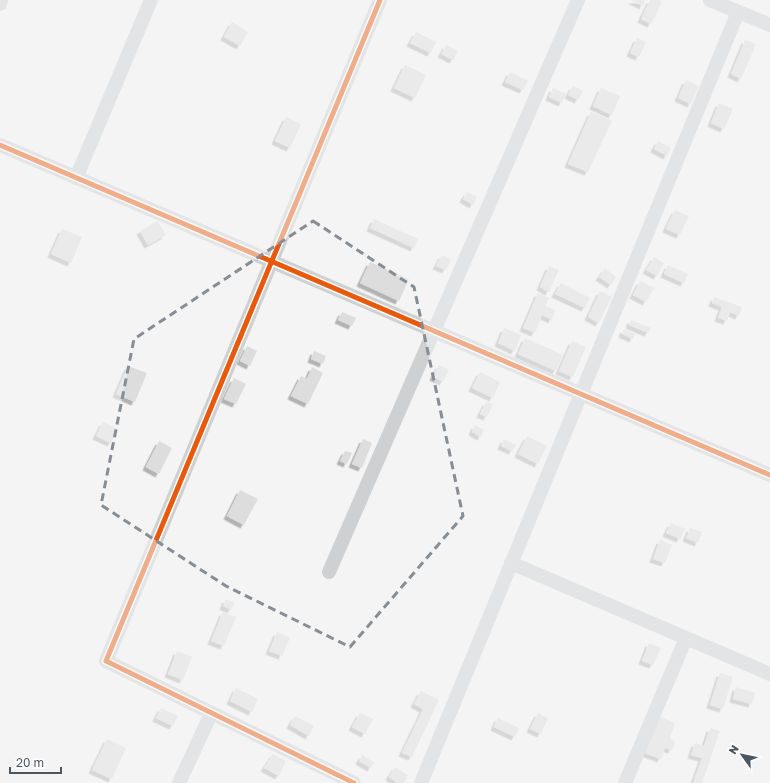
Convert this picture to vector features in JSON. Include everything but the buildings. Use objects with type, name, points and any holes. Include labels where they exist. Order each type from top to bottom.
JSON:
[{"type":"street","points":[[0,4],[1,0]]},
{"type":"street","points":[[76,178],[150,0]]},
{"type":"street","points":[[354,783],[211,714],[106,661],[380,0]]},
{"type":"street","points":[[328,572],[578,0]]},
{"type":"street","points":[[710,0],[770,26]]},
{"type":"street","points":[[421,783],[738,12]]},
{"type":"street","points":[[0,145],[770,476]]},
{"type":"street","points":[[511,563],[770,674]]},
{"type":"street","points":[[625,783],[686,638]]},
{"type":"street","points":[[180,783],[211,714]]},
{"type":"highlighted area","points":[[313,221],[414,287],[463,516],[350,647],[226,586],[101,505],[134,339]]},
{"type":"cycle path","points":[[354,783],[106,661],[380,0]]},
{"type":"cycle path","points":[[0,145],[770,475]]}]
